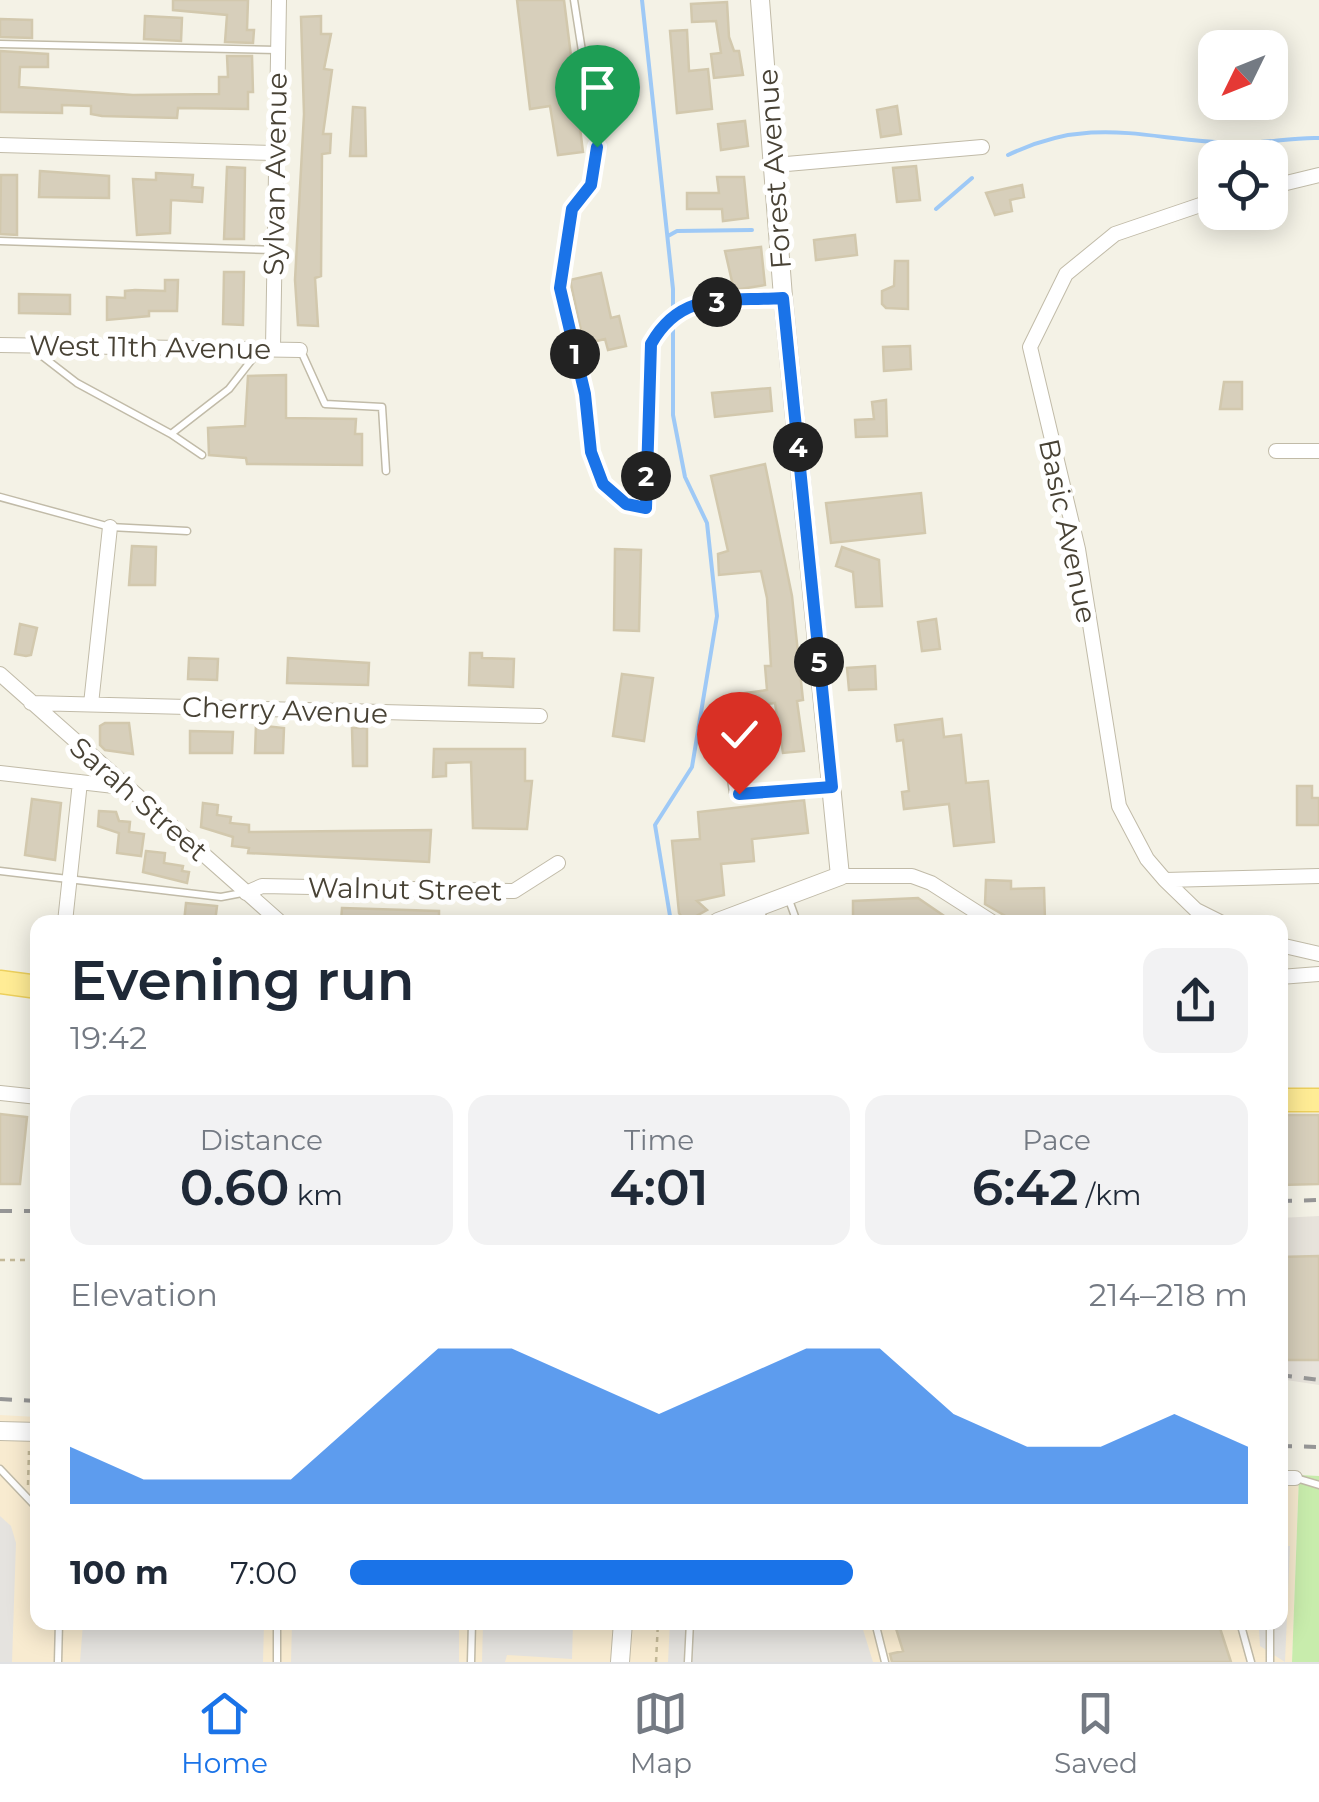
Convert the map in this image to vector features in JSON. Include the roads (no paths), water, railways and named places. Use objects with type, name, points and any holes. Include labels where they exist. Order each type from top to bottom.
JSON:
[{"type":"main road","points":[[0,982],[30,985]]},
{"type":"main road","points":[[1288,1100],[1319,1100]]},
{"type":"street","name":"Sylvan Avenue","points":[[266,347],[273,250],[279,0]]},
{"type":"street","name":"Forest Avenue","points":[[760,0],[783,298],[840,876]]},
{"type":"street","points":[[0,145],[274,153]]},
{"type":"street","points":[[775,165],[982,147]]},
{"type":"street","points":[[1288,183],[1319,175]]},
{"type":"street","name":"Basic Avenue","points":[[1198,206],[1115,234],[1066,274],[1030,347],[1078,549],[1112,779],[1120,806],[1147,859],[1196,910],[1206,915]]},
{"type":"street","name":"West 11th Avenue","points":[[0,345],[300,350]]},
{"type":"street","points":[[1276,451],[1319,451]]},
{"type":"street","points":[[91,704],[110,527]]},
{"type":"street","name":"Sarah Street","points":[[0,674],[123,788],[272,915]]},
{"type":"street","name":"Cherry Avenue","points":[[30,703],[540,716]]},
{"type":"street","points":[[0,773],[123,788]]},
{"type":"street","points":[[66,915],[80,782]]},
{"type":"street","name":"Walnut Street","points":[[246,893],[262,886],[514,892],[558,863]]},
{"type":"street","points":[[762,914],[788,895],[840,876],[912,876],[931,883],[981,915]]},
{"type":"street","points":[[1165,880],[1319,876]]},
{"type":"street","points":[[1288,947],[1319,954]]},
{"type":"street","points":[[1288,976],[1319,974]]},
{"type":"street","points":[[0,1093],[30,1096]]},
{"type":"street","points":[[0,1431],[30,1432]]},
{"type":"street","points":[[620,1662],[622,1630]]},
{"type":"lane","points":[[574,0],[597,147],[591,185],[572,209],[560,288],[597,468],[603,484],[626,504],[646,508],[651,344],[662,324],[685,305],[783,298]]},
{"type":"lane","points":[[0,44],[277,50]]},
{"type":"lane","points":[[0,242],[273,250]]},
{"type":"lane","points":[[29,345],[76,383],[202,455]]},
{"type":"lane","points":[[171,434],[228,389],[266,347]]},
{"type":"lane","points":[[300,350],[325,404],[382,407],[386,471]]},
{"type":"lane","points":[[0,498],[110,527],[186,531]]},
{"type":"lane","points":[[720,709],[733,792],[832,787]]},
{"type":"lane","points":[[0,870],[221,897],[246,893]]},
{"type":"lane","points":[[788,895],[795,915]]},
{"type":"lane","points":[[0,1470],[30,1500]]},
{"type":"lane","points":[[1288,1478],[1319,1482]]},
{"type":"lane","points":[[58,1662],[59,1630]]},
{"type":"lane","points":[[277,1630],[277,1662]]},
{"type":"lane","points":[[471,1662],[472,1630]]},
{"type":"lane","points":[[688,1662],[690,1630]]},
{"type":"lane","points":[[877,1630],[885,1662]]},
{"type":"lane","points":[[1242,1630],[1251,1662]]},
{"type":"lane","points":[[1270,1630],[1270,1662]]},
{"type":"waterway","points":[[642,0],[673,289],[673,415],[685,477],[707,523],[717,616],[692,767],[655,825],[670,915]]},
{"type":"waterway","points":[[1008,155],[1040,142],[1098,132],[1242,143],[1319,138]]},
{"type":"waterway","points":[[936,209],[972,178]]},
{"type":"waterway","points":[[668,236],[677,231],[752,230]]},
{"type":"railway","points":[[1288,1201],[1319,1200]]},
{"type":"railway","points":[[0,1211],[30,1211]]},
{"type":"railway","points":[[1288,1376],[1319,1380]]},
{"type":"railway","points":[[0,1399],[30,1401]]},
{"type":"railway","points":[[1288,1446],[1319,1447]]}]
